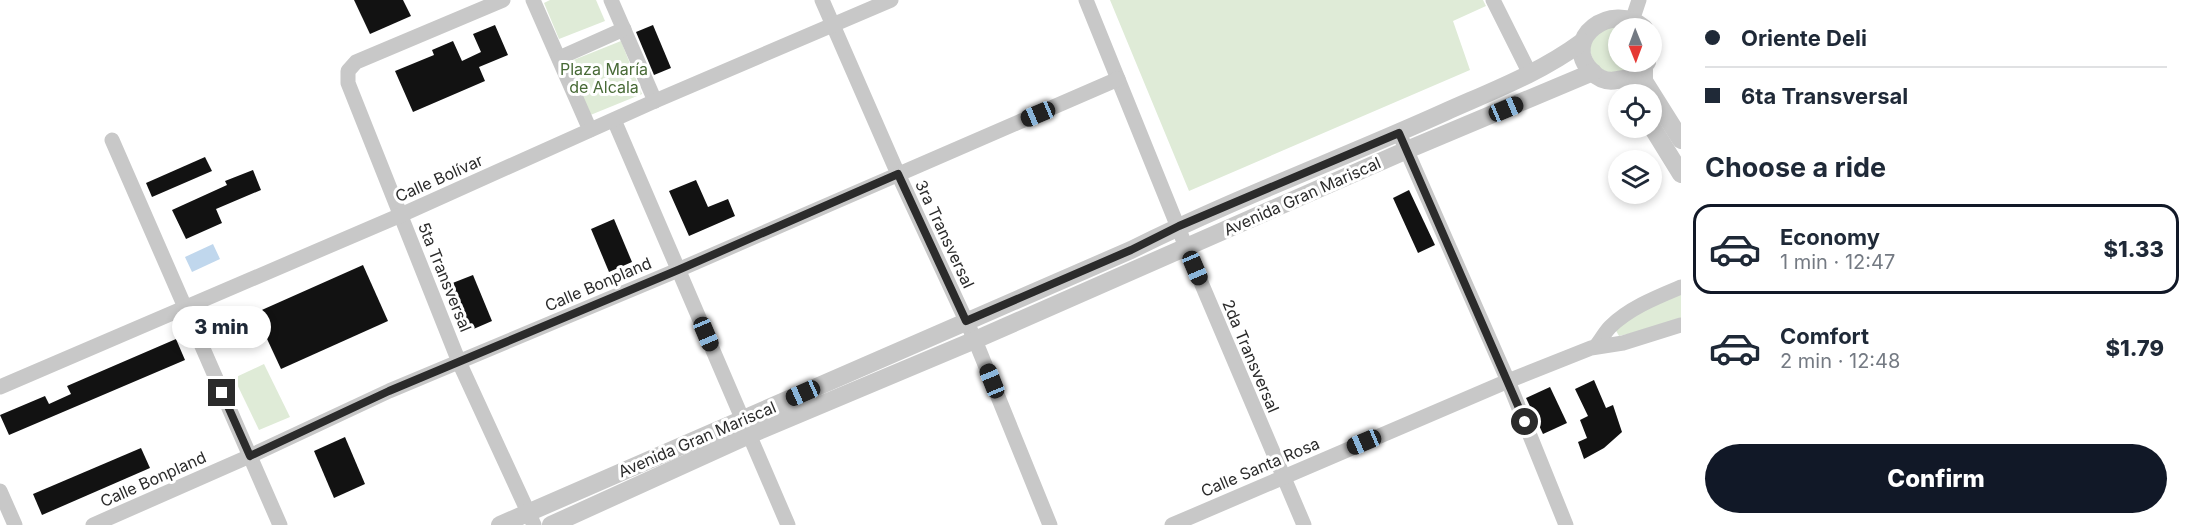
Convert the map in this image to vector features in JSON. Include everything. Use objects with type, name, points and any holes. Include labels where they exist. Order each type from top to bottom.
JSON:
[{"type":"street","name":"5ta Transversal","points":[[503,0],[356,62],[348,71],[348,83],[459,362],[531,519]]},
{"type":"street","points":[[533,0],[590,130]]},
{"type":"street","points":[[611,0],[655,101]]},
{"type":"street","name":"3ra Transversal","points":[[822,0],[898,174],[975,340],[1050,525]]},
{"type":"street","name":"Calle Bolívar","points":[[0,387],[401,215],[655,101],[891,0]]},
{"type":"street","name":"2da Transversal","points":[[1086,0],[1186,247],[1304,525]]},
{"type":"street","points":[[1493,0],[1530,74]]},
{"type":"street","points":[[1638,18],[1639,0]]},
{"type":"street","name":"Avenida Gran Mariscal","points":[[552,525],[966,321],[1530,74],[1559,59],[1582,42],[1590,26],[1598,20],[1615,14],[1625,18]]},
{"type":"street","points":[[559,58],[624,30]]},
{"type":"street","points":[[1582,42],[1585,62],[1593,72],[1611,84]]},
{"type":"street","name":"Avenida Gran Mariscal","points":[[500,525],[531,519],[746,428],[975,340],[1407,150],[1593,72]]},
{"type":"street","points":[[1623,84],[1637,72]]},
{"type":"street","points":[[1645,72],[1644,81],[1681,140]]},
{"type":"street","name":"Calle Bonpland","points":[[93,525],[250,456],[389,391],[678,270],[1118,79]]},
{"type":"street","points":[[614,120],[789,525]]},
{"type":"street","points":[[1399,133],[1508,381],[1566,525]]},
{"type":"street","points":[[1659,138],[1681,174]]},
{"type":"street","points":[[112,140],[280,525]]},
{"type":"street","name":"Calle Santa Rosa","points":[[1596,346],[1609,327],[1622,317],[1654,298],[1681,287]]},
{"type":"street","name":"Calle Santa Rosa","points":[[1172,525],[1508,381],[1596,346],[1623,343],[1681,325]]},
{"type":"street","points":[[0,491],[15,525]]},
{"type":"green space","points":[[550,0],[596,0],[605,21],[559,39],[544,3]]},
{"type":"green space","points":[[1110,0],[1483,0],[1486,6],[1453,21],[1470,70],[1189,191]]},
{"type":"green space","points":[[1605,24],[1608,24],[1608,72],[1623,72],[1618,74],[1610,73],[1603,70],[1592,57],[1590,41],[1595,32]]},
{"type":"green space","name":"Plaza María de Alcala","points":[[621,41],[642,94],[588,116],[566,63]]},
{"type":"green space","points":[[1681,290],[1681,322],[1619,336],[1614,327]]},
{"type":"green space","points":[[264,364],[290,417],[259,430],[234,378]]},
{"type":"water","points":[[213,244],[220,259],[192,272],[185,257]]},
{"type":"building","points":[[354,0],[403,0],[411,16],[370,34]]},
{"type":"building","points":[[495,25],[508,55],[479,67],[485,81],[413,112],[395,71],[434,55],[432,50],[453,41],[462,61],[481,52],[473,34]]},
{"type":"building","points":[[653,25],[671,68],[654,75],[636,32]]},
{"type":"building","points":[[205,157],[212,171],[152,197],[146,183]]},
{"type":"building","points":[[253,170],[261,190],[216,209],[222,223],[186,239],[172,210],[227,185],[225,181]]},
{"type":"building","points":[[696,180],[708,207],[728,199],[735,216],[689,236],[669,191]]},
{"type":"building","points":[[1409,190],[1435,245],[1418,253],[1393,198]]},
{"type":"building","points":[[614,219],[632,262],[609,272],[591,229]]},
{"type":"building","points":[[363,265],[388,321],[281,369],[255,313]]},
{"type":"building","points":[[473,275],[492,321],[469,331],[450,284]]},
{"type":"building","points":[[176,339],[185,360],[9,435],[0,415],[45,396],[49,404],[71,394],[67,386]]},
{"type":"building","points":[[1594,380],[1606,408],[1613,405],[1622,432],[1604,448],[1584,459],[1578,442],[1587,438],[1580,420],[1588,416],[1575,389]]},
{"type":"building","points":[[1550,387],[1567,423],[1543,434],[1526,398]]},
{"type":"building","points":[[345,437],[365,484],[334,498],[314,451]]},
{"type":"building","points":[[141,448],[150,468],[42,515],[33,494]]},
{"type":"route","points":[[222,393],[250,456],[389,391],[678,270],[898,174],[966,321],[1131,250],[1179,226],[1399,133],[1525,422]]}]
